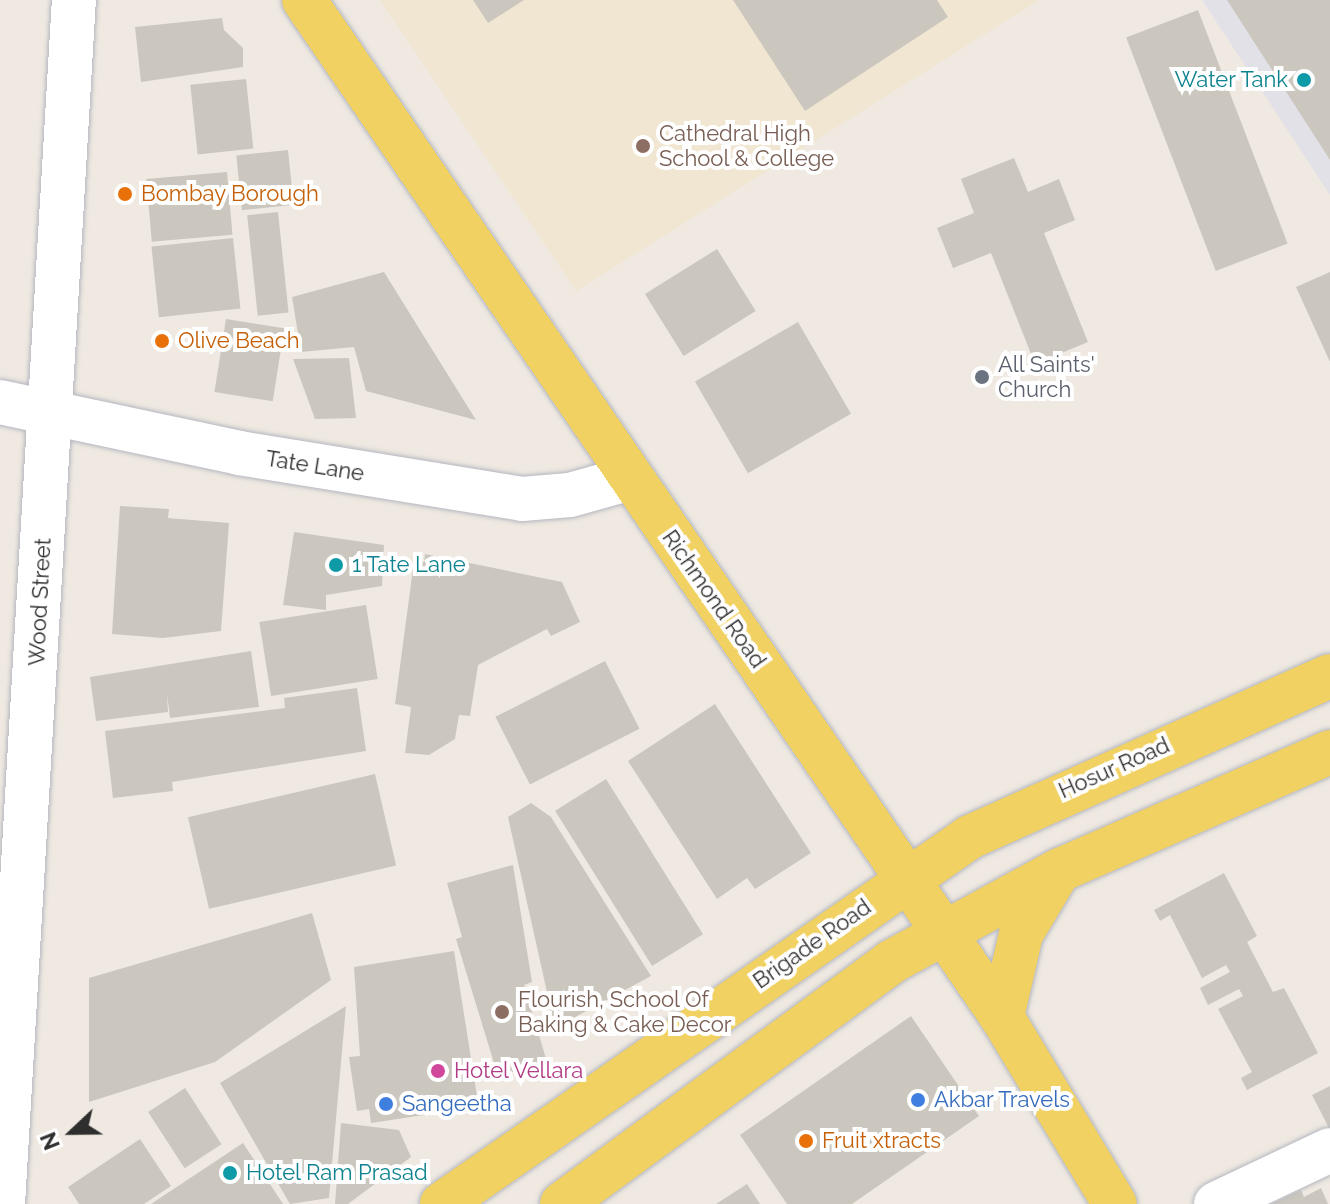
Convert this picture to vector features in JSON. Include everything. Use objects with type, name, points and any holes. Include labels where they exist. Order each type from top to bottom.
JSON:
[{"type":"main road","name":"Richmond Road","points":[[304,0],[1002,1017],[1115,1204]]},
{"type":"main road","name":"Hosur Road","points":[[906,878],[1032,805],[1330,676]]},
{"type":"main road","points":[[562,1204],[891,962],[946,936],[1060,870],[1330,752]]},
{"type":"main road","points":[[1002,1017],[1021,934],[1060,870]]},
{"type":"main road","name":"Brigade Road","points":[[442,1204],[906,878]]},
{"type":"street","name":"Wood Street","points":[[3,1204],[53,411],[74,0]]},
{"type":"street","name":"Tate Lane","points":[[0,402],[239,453],[522,499],[570,495],[631,478]]},
{"type":"street","points":[[1216,1204],[1330,1150]]},
{"type":"shaded area","name":"Cathedral High School & College","points":[[380,0],[1039,0],[576,291]]},
{"type":"shaded area","name":"Water Tank","points":[[1202,0],[1330,0],[1330,195]]},
{"type":"building","points":[[473,0],[524,0],[488,23]]},
{"type":"building","points":[[733,0],[937,0],[948,17],[805,111]]},
{"type":"building","name":"Water Tank","points":[[1227,0],[1330,0],[1330,160]]},
{"type":"building","points":[[1198,10],[1288,243],[1216,271],[1126,38]]},
{"type":"building","points":[[222,18],[224,30],[243,48],[243,67],[141,82],[135,27]]},
{"type":"building","points":[[246,79],[253,149],[198,154],[190,85]]},
{"type":"building","points":[[288,150],[294,205],[242,210],[236,155]]},
{"type":"building","name":"All Saints' Church","points":[[1014,158],[1028,192],[1059,179],[1075,220],[1044,233],[1088,342],[1035,364],[991,253],[953,268],[937,228],[974,213],[961,179]]},
{"type":"building","points":[[227,172],[232,235],[152,242],[146,179]]},
{"type":"building","points":[[278,212],[289,312],[258,316],[247,215]]},
{"type":"building","points":[[233,238],[240,309],[159,317],[151,247]]},
{"type":"building","points":[[717,249],[756,311],[684,356],[645,294]]},
{"type":"building","points":[[384,272],[476,420],[366,391],[354,347],[301,352],[292,297]]},
{"type":"building","points":[[1330,272],[1330,362],[1296,287]]},
{"type":"building","points":[[226,319],[284,328],[273,401],[214,392]]},
{"type":"building","points":[[798,322],[851,414],[748,473],[695,382]]},
{"type":"building","points":[[349,358],[356,418],[315,419],[293,359]]},
{"type":"building","points":[[120,506],[169,509],[168,518],[229,523],[221,631],[163,638],[112,634]]},
{"type":"building","name":"1 Tate Lane","points":[[294,532],[384,545],[382,586],[326,595],[326,610],[283,605]]},
{"type":"building","points":[[425,554],[562,582],[580,622],[551,636],[547,629],[478,665],[470,716],[459,715],[455,739],[429,755],[405,753],[411,707],[395,704],[414,561],[424,562]]},
{"type":"building","points":[[366,605],[378,679],[271,696],[259,622]]},
{"type":"building","points":[[251,651],[259,707],[170,718],[167,693],[168,712],[96,721],[90,677]]},
{"type":"building","points":[[605,661],[640,729],[530,785],[495,717]]},
{"type":"building","points":[[357,688],[366,751],[172,782],[173,791],[113,798],[105,731],[285,708],[284,698]]},
{"type":"building","points":[[715,704],[811,853],[755,889],[747,878],[717,899],[628,761]]},
{"type":"building","points":[[375,774],[396,866],[209,909],[188,817]]},
{"type":"building","points":[[606,779],[703,934],[652,966],[555,811]]},
{"type":"building","points":[[531,803],[551,817],[651,976],[555,1028],[508,817]]},
{"type":"building","points":[[513,865],[532,982],[524,985],[547,1062],[498,1076],[456,939],[462,937],[447,883]]},
{"type":"building","points":[[1224,873],[1257,936],[1247,942],[1273,992],[1284,988],[1318,1053],[1247,1090],[1241,1078],[1252,1072],[1218,1009],[1243,996],[1239,989],[1208,1005],[1200,988],[1230,972],[1226,965],[1202,978],[1170,915],[1160,921],[1154,910]]},
{"type":"building","points":[[312,913],[331,980],[215,1062],[89,1102],[89,978]]},
{"type":"building","points":[[454,951],[477,1096],[443,1101],[444,1112],[371,1123],[369,1109],[357,1111],[349,1057],[360,1056],[354,967]]},
{"type":"building","points":[[346,1006],[329,1198],[290,1204],[220,1083]]},
{"type":"building","points":[[911,1016],[979,1116],[852,1204],[787,1204],[740,1135]]},
{"type":"building","points":[[1330,1086],[1330,1130],[1312,1095]]},
{"type":"building","points":[[185,1088],[221,1144],[185,1168],[148,1112]]},
{"type":"building","points":[[341,1123],[399,1130],[411,1157],[348,1204],[335,1204]]},
{"type":"building","points":[[140,1139],[171,1186],[144,1204],[79,1204],[68,1187]]},
{"type":"building","name":"Hotel Ram Prasad","points":[[243,1143],[283,1204],[151,1204]]},
{"type":"building","points":[[747,1184],[760,1204],[716,1204]]},
{"type":"building","points":[[1321,1188],[1328,1204],[1271,1204],[1301,1190],[1304,1197]]},
{"type":"place","name":"Water Tank","points":[[1304,80]]},
{"type":"place","name":"Cathedral High School & College","points":[[643,146]]},
{"type":"place","name":"Bombay Borough","points":[[125,194]]},
{"type":"place","name":"Olive Beach","points":[[162,341]]},
{"type":"place","name":"All Saints' Church","points":[[982,377]]},
{"type":"place","name":"1 Tate Lane","points":[[336,565]]},
{"type":"place","name":"Flourish, School Of Baking & Cake Decor","points":[[502,1012]]},
{"type":"place","name":"Hotel Vellara","points":[[438,1071]]},
{"type":"place","name":"Akbar Travels","points":[[918,1100]]},
{"type":"place","name":"Sangeetha","points":[[386,1104]]},
{"type":"place","name":"Fruit xtracts","points":[[806,1141]]},
{"type":"place","name":"Hotel Ram Prasad","points":[[230,1173]]}]
